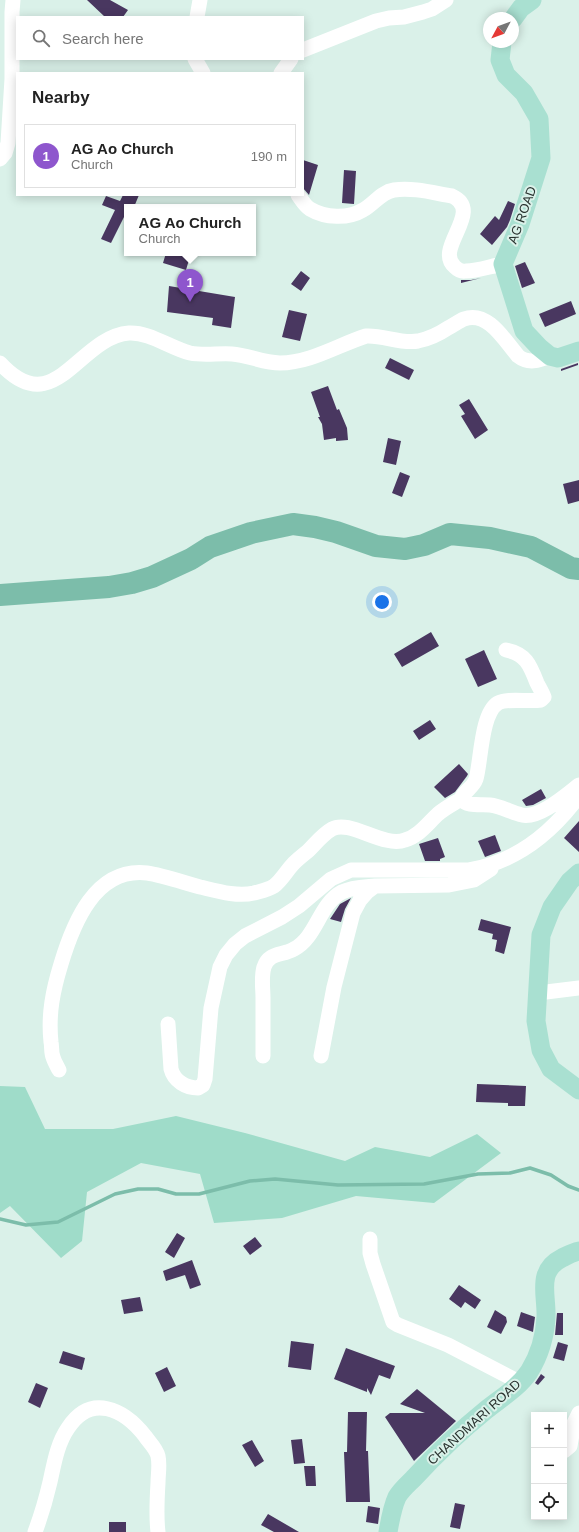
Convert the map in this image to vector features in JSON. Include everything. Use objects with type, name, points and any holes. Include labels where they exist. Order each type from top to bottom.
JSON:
[{"type":"main road","points":[[518,12],[532,0]]},
{"type":"main road","name":"AG ROAD","points":[[501,48],[500,60],[506,75],[524,93],[539,119],[541,158],[520,224],[503,264]]},
{"type":"main road","points":[[503,264],[524,331],[550,356],[558,358],[579,351]]},
{"type":"main road","points":[[576,874],[552,907],[541,935],[536,1021],[541,1050],[551,1068],[579,1090]]},
{"type":"main road","name":"CHANDMARI ROAD","points":[[388,1532],[392,1513],[398,1496],[432,1458],[485,1411],[514,1388],[528,1372],[538,1354],[545,1328],[546,1316],[544,1291],[547,1272],[558,1260],[579,1251]]},
{"type":"street","points":[[0,159],[5,153],[8,143],[12,79],[13,0]]},
{"type":"street","points":[[197,16],[200,0]]},
{"type":"street","points":[[304,50],[376,21],[404,17],[432,9],[446,0]]},
{"type":"street","points":[[196,60],[202,72]]},
{"type":"street","points":[[282,72],[290,60]]},
{"type":"street","points":[[299,196],[309,209],[324,215],[348,216],[363,210],[387,191],[404,189],[452,196],[459,199],[464,216],[449,252],[449,260],[452,265],[459,271],[467,272],[503,264]]},
{"type":"street","points":[[0,363],[26,384],[40,384],[53,381],[67,372],[104,342],[114,336],[131,333],[158,340],[189,352],[202,355],[233,354],[278,363],[295,363],[366,336],[376,336],[405,342],[418,341],[441,333],[465,319],[479,318],[492,326],[522,360],[542,360],[550,356]]},
{"type":"street","points":[[59,1070],[53,1056],[50,1029],[51,1005],[55,984],[69,937],[82,910],[105,884],[117,878],[131,874],[147,873],[214,891],[236,894],[252,894],[275,886],[294,863],[320,838],[333,828],[343,826],[351,827],[363,833],[394,841],[405,841],[418,833],[446,808],[461,799],[475,781],[486,722],[495,705],[499,702],[506,701],[541,700],[544,697],[529,664],[515,651],[506,650]]},
{"type":"street","points":[[461,799],[470,804],[491,805],[529,816],[545,809],[579,785]]},
{"type":"street","points":[[263,1056],[263,973],[268,959],[292,950],[300,945],[308,937],[332,899],[351,888],[375,886],[449,886],[474,880],[510,857],[534,844],[558,822],[579,796]]},
{"type":"street","points":[[168,1024],[171,1069],[173,1075],[185,1086],[198,1088],[203,1085],[206,1079],[211,1008],[220,968],[226,955],[235,944],[245,936],[282,917],[299,906],[331,879],[351,870],[469,870],[486,867],[510,857]]},
{"type":"street","points":[[321,1056],[334,986],[353,913],[363,896],[375,886]]},
{"type":"street","points":[[538,993],[579,988]]},
{"type":"street","points":[[370,1239],[370,1253],[373,1264],[393,1322],[448,1345],[519,1382]]},
{"type":"street","points":[[35,1532],[59,1442],[73,1420],[86,1410],[98,1408],[110,1409],[124,1415],[136,1424],[156,1450],[159,1463],[157,1498],[158,1532]]},
{"type":"street","points":[[567,1448],[570,1446],[574,1423],[579,1413]]},
{"type":"green space","points":[[0,1086],[25,1087],[45,1129],[113,1129],[176,1116],[245,1133],[345,1161],[375,1147],[430,1157],[477,1134],[501,1153],[434,1203],[356,1196],[282,1218],[214,1223],[200,1174],[141,1163],[87,1192],[82,1241],[61,1258],[10,1206],[0,1213]]},
{"type":"building","points":[[87,0],[110,0],[128,10],[124,16],[104,16]]},
{"type":"building","points":[[304,160],[318,165],[309,195],[304,189]]},
{"type":"building","points":[[344,170],[356,171],[354,204],[342,203]]},
{"type":"building","points":[[106,196],[120,201],[122,196],[139,196],[135,204],[124,204],[124,217],[111,243],[101,239],[115,210],[102,205]]},
{"type":"building","points":[[508,201],[515,204],[510,220],[507,227],[492,245],[480,234],[495,216],[499,220]]},
{"type":"building","points":[[165,256],[190,256],[186,270],[163,263]]},
{"type":"building","points":[[525,262],[535,283],[522,288],[515,266]]},
{"type":"building","points":[[301,271],[310,278],[301,291],[291,284]]},
{"type":"building","points":[[481,278],[461,283],[461,280]]},
{"type":"building","points":[[169,286],[235,297],[231,328],[212,325],[213,318],[167,312]]},
{"type":"building","points":[[571,301],[576,314],[545,327],[539,314]]},
{"type":"building","points":[[289,310],[307,314],[300,341],[282,337]]},
{"type":"building","points":[[390,358],[414,370],[409,380],[385,368]]},
{"type":"building","points":[[578,363],[578,365],[561,371],[561,369]]},
{"type":"building","points":[[328,386],[337,410],[339,409],[347,428],[348,440],[336,441],[336,438],[324,440],[322,424],[318,417],[320,417],[311,392]]},
{"type":"building","points":[[469,399],[488,430],[475,439],[461,416],[465,414],[459,405]]},
{"type":"building","points":[[388,438],[401,441],[396,465],[383,462]]},
{"type":"building","points":[[400,472],[410,476],[402,497],[392,493]]},
{"type":"building","points":[[579,480],[579,501],[568,504],[563,484]]},
{"type":"building","points":[[431,632],[439,646],[402,667],[394,654]]},
{"type":"building","points":[[484,650],[497,679],[478,687],[465,659]]},
{"type":"building","points":[[430,720],[436,729],[419,740],[413,731]]},
{"type":"building","points":[[459,764],[468,774],[455,792],[445,798],[434,787]]},
{"type":"building","points":[[541,789],[546,798],[533,805],[526,806],[522,800]]},
{"type":"building","points":[[579,821],[579,852],[564,838]]},
{"type":"building","points":[[495,835],[501,851],[485,857],[478,841]]},
{"type":"building","points":[[438,838],[445,857],[440,859],[440,861],[425,861],[419,844]]},
{"type":"building","points":[[351,898],[345,909],[341,922],[330,919],[340,904]]},
{"type":"building","points":[[481,919],[511,927],[504,954],[495,951],[497,940],[492,939],[493,934],[478,930]]},
{"type":"building","points":[[477,1084],[526,1086],[525,1106],[508,1106],[508,1103],[476,1102]]},
{"type":"building","points":[[177,1233],[185,1238],[174,1258],[165,1252]]},
{"type":"building","points":[[255,1237],[262,1246],[250,1255],[243,1246]]},
{"type":"building","points":[[192,1260],[201,1285],[190,1289],[185,1275],[166,1281],[163,1271]]},
{"type":"building","points":[[459,1285],[481,1300],[475,1309],[465,1302],[461,1308],[449,1299]]},
{"type":"building","points":[[140,1297],[143,1311],[124,1314],[121,1300]]},
{"type":"building","points":[[495,1310],[506,1317],[507,1322],[501,1334],[487,1327]]},
{"type":"building","points":[[521,1312],[535,1317],[533,1332],[517,1326]]},
{"type":"building","points":[[557,1313],[563,1313],[563,1335],[555,1335]]},
{"type":"building","points":[[291,1341],[314,1344],[311,1370],[288,1367]]},
{"type":"building","points":[[558,1342],[568,1345],[564,1361],[553,1358]]},
{"type":"building","points":[[346,1348],[395,1366],[390,1379],[379,1375],[371,1395],[367,1388],[367,1392],[334,1379]]},
{"type":"building","points":[[63,1351],[85,1358],[82,1370],[59,1363]]},
{"type":"building","points":[[167,1367],[176,1386],[164,1392],[155,1373]]},
{"type":"building","points":[[541,1374],[545,1377],[538,1385],[535,1383]]},
{"type":"building","points":[[36,1383],[48,1388],[40,1408],[28,1402]]},
{"type":"building","points":[[417,1389],[456,1421],[414,1461],[385,1417],[390,1413],[425,1413],[400,1404]]},
{"type":"building","points":[[348,1412],[367,1412],[366,1451],[368,1451],[370,1502],[346,1502],[344,1452],[347,1452]]},
{"type":"building","points":[[302,1439],[305,1463],[294,1464],[291,1440]]},
{"type":"building","points":[[252,1440],[264,1461],[255,1467],[242,1445]]},
{"type":"building","points":[[304,1466],[315,1466],[316,1486],[306,1486]]},
{"type":"building","points":[[455,1503],[465,1505],[460,1529],[450,1527]]},
{"type":"building","points":[[368,1506],[380,1508],[378,1524],[366,1522]]},
{"type":"building","points":[[268,1514],[299,1532],[274,1532],[261,1525]]},
{"type":"building","points":[[109,1522],[126,1522],[126,1532],[109,1532]]},
{"type":"waterway","points":[[0,595],[109,587],[132,583],[152,577],[191,559],[210,547],[251,533],[293,524],[336,532],[376,546],[405,549],[424,545],[450,534],[490,538],[531,547],[571,568],[579,569]]},
{"type":"waterway","points":[[0,1219],[26,1225],[58,1222],[115,1194],[138,1189],[158,1189],[176,1194],[199,1194],[250,1181],[275,1179],[338,1185],[424,1184],[478,1174],[510,1173],[530,1168],[551,1175],[568,1186],[579,1190]]},
{"type":"place","name":"AG Ao Church","points":[[190,302]]}]
